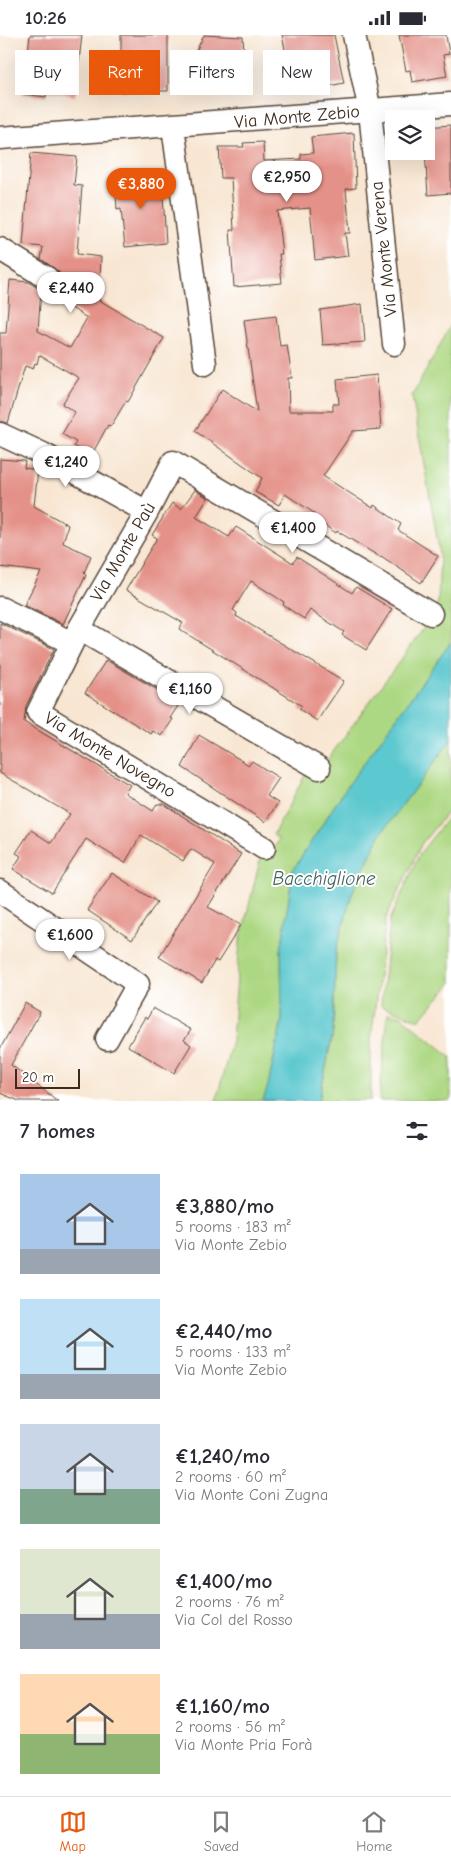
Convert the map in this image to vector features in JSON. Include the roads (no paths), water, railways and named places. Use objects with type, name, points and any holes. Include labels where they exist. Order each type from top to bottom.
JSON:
[{"type":"street","name":"Via Monte Verena","points":[[354,35],[370,111],[394,345]]},
{"type":"street","name":"Via Monte Zebio","points":[[0,138],[451,104]]},
{"type":"street","points":[[173,126],[205,364]]},
{"type":"street","points":[[0,249],[47,278]]},
{"type":"street","points":[[0,434],[43,454],[147,512]]},
{"type":"street","name":"Via Monte Paù","points":[[76,636],[147,512],[173,461],[431,614]]},
{"type":"street","points":[[0,608],[76,636],[319,768]]},
{"type":"street","name":"Via Monte Novegno","points":[[76,636],[38,712],[264,848]]},
{"type":"street","points":[[0,891],[138,984],[107,1039]]},
{"type":"water","name":"Bacchiglione","points":[[451,642],[451,740],[380,835],[352,893],[336,952],[333,1032],[319,1101],[263,1101],[282,1020],[281,951],[293,870],[344,791]]}]
